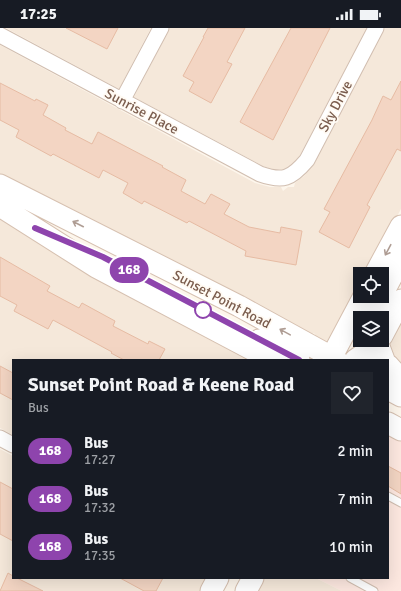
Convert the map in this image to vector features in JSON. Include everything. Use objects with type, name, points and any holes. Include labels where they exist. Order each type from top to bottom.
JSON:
[{"type":"main road","name":"Sunset Point Road","points":[[0,186],[239,306],[321,357]]},
{"type":"main road","points":[[0,206],[96,267],[270,359]]},
{"type":"main road","points":[[379,267],[401,226]]},
{"type":"main road","points":[[35,228],[103,257],[321,357],[359,303]]},
{"type":"main road","points":[[389,282],[401,259]]},
{"type":"main road","points":[[389,321],[401,300]]},
{"type":"main road","points":[[354,359],[355,349],[368,347]]},
{"type":"main road","points":[[389,366],[401,378]]},
{"type":"main road","points":[[389,390],[401,396]]},
{"type":"main road","points":[[389,403],[401,409]]},
{"type":"main road","points":[[389,424],[401,430]]},
{"type":"main road","points":[[211,591],[217,579]]},
{"type":"main road","points":[[235,591],[239,579]]},
{"type":"main road","points":[[246,591],[252,579]]},
{"type":"street","points":[[122,101],[161,28]]},
{"type":"street","name":"Sky Drive","points":[[286,178],[298,171],[307,160],[376,28]]},
{"type":"street","name":"Sunrise Place","points":[[0,35],[260,174],[273,178],[286,178]]},
{"type":"street","points":[[0,438],[12,444]]},
{"type":"lane","points":[[389,497],[401,503]]},
{"type":"lane","points":[[352,579],[374,591]]},
{"type":"shaded area","points":[[6,28],[151,28],[119,89]]},
{"type":"shaded area","points":[[170,28],[367,28],[300,155],[293,164],[285,169],[275,170],[263,166],[134,97]]},
{"type":"shaded area","points":[[385,28],[401,28],[401,209],[370,267],[353,267],[353,299],[329,345],[317,338],[314,333],[311,335],[0,175],[0,45],[255,183],[270,187],[281,187],[283,191],[288,187],[294,187],[295,183],[304,176],[314,164]]},
{"type":"shaded area","points":[[0,217],[24,234],[250,359],[12,359],[12,434],[0,428]]},
{"type":"shaded area","points":[[401,318],[401,366],[391,355],[389,341]]},
{"type":"shaded area","points":[[389,434],[401,440],[401,591],[342,591],[318,579],[389,579]]},
{"type":"shaded area","points":[[0,449],[12,455],[12,579],[208,579],[202,591],[0,591]]},
{"type":"shaded area","points":[[262,579],[318,579],[342,591],[256,591]]},
{"type":"building","points":[[66,28],[118,28],[107,49]]},
{"type":"building","points":[[208,28],[245,28],[227,62],[232,64],[211,103],[189,91],[194,82],[183,76]]},
{"type":"building","points":[[291,28],[330,28],[273,140],[240,122]]},
{"type":"building","points":[[401,81],[401,151],[397,149],[367,205],[370,207],[349,248],[319,232],[330,212],[324,209],[372,120],[383,96],[391,100]]},
{"type":"building","points":[[0,83],[35,101],[36,99],[48,105],[43,115],[66,128],[65,130],[92,144],[98,132],[163,166],[162,167],[186,180],[181,191],[205,204],[211,194],[230,204],[224,214],[249,227],[280,233],[281,227],[302,231],[296,265],[245,256],[246,251],[189,221],[187,223],[144,201],[142,204],[123,193],[128,183],[103,170],[99,178],[53,154],[51,156],[16,137],[19,130],[0,120]]},
{"type":"building","points":[[0,257],[50,286],[47,291],[79,308],[82,303],[115,321],[113,326],[148,344],[149,341],[165,349],[160,359],[122,359],[53,320],[48,329],[14,311],[17,305],[0,296]]},
{"type":"building","points":[[0,366],[12,372],[12,399],[0,393]]},
{"type":"building","points":[[389,467],[401,473],[401,494],[389,487]]},
{"type":"building","points":[[0,482],[12,488],[12,540],[0,534]]},
{"type":"building","points":[[8,573],[12,575],[12,579],[19,579],[43,591],[0,591]]},
{"type":"building","points":[[122,579],[162,579],[156,591],[144,591]]},
{"type":"bus line","name":"168","points":[[35,228],[103,257],[296,359]]}]
